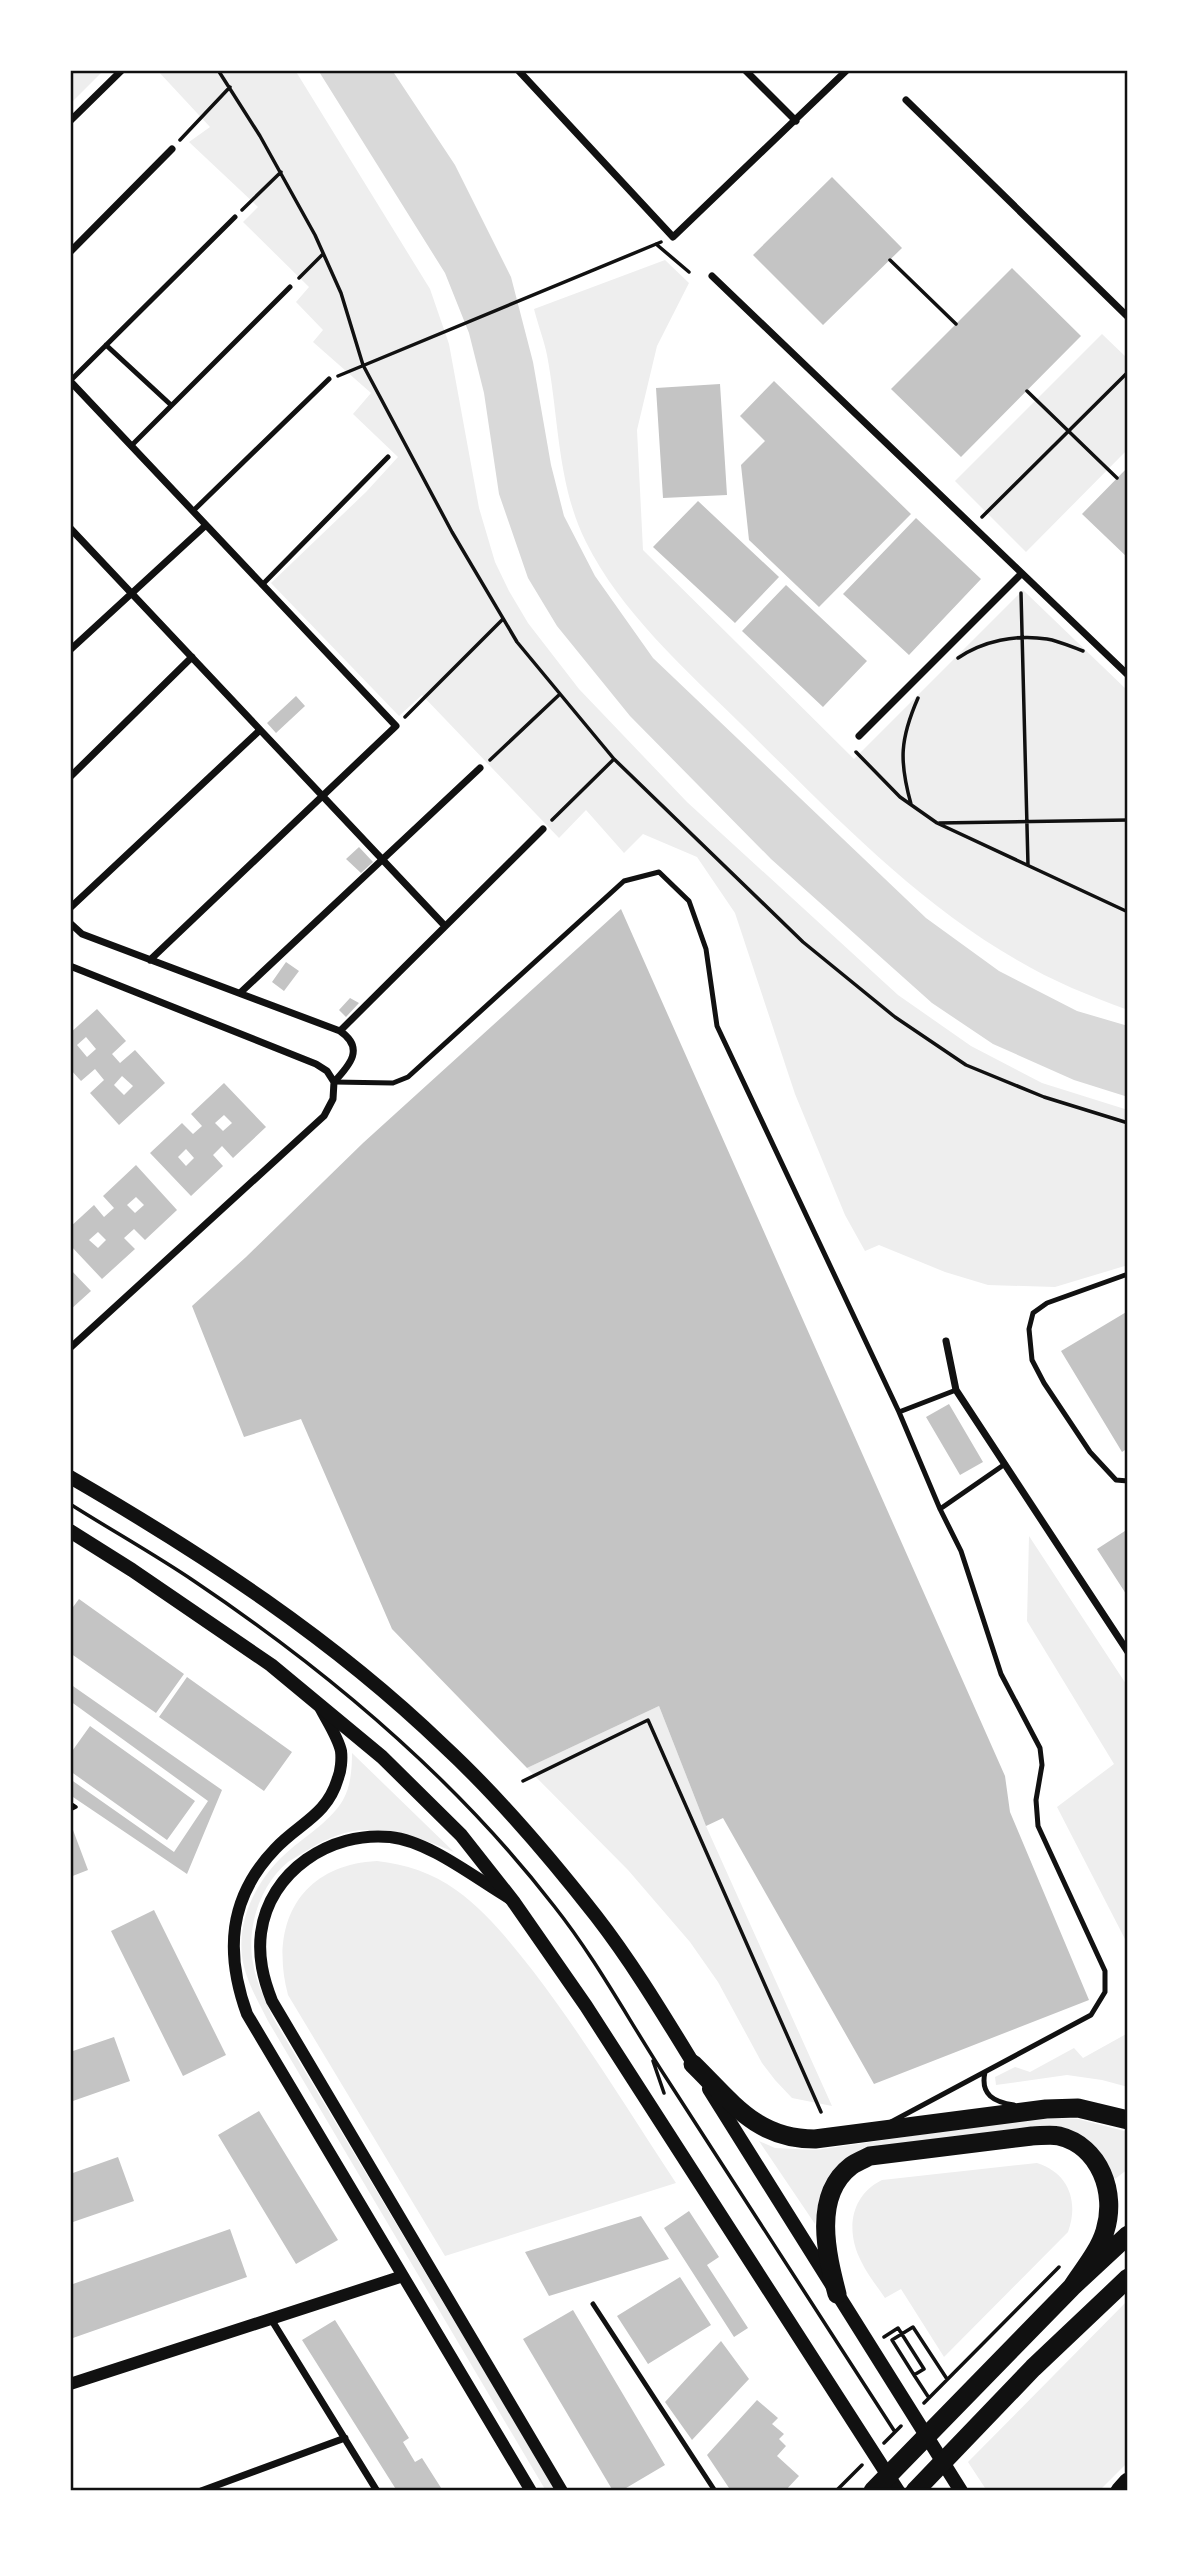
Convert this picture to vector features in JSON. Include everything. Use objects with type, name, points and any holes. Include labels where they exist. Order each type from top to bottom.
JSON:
[{"type":"highway","points":[[693,2064],[751,2120],[775,2135],[794,2139],[815,2139],[1046,2109],[1078,2108],[1128,2120]]},
{"type":"highway","points":[[837,2294],[828,2258],[825,2231],[828,2206],[836,2185],[850,2166],[870,2156],[1031,2136],[1058,2136],[1077,2145],[1096,2161],[1106,2181],[1109,2204],[1104,2234],[1072,2287]]},
{"type":"highway","points":[[873,2491],[1072,2287],[1128,2235]]},
{"type":"highway","points":[[915,2491],[1032,2368],[1128,2278]]},
{"type":"highway","points":[[971,2432],[1013,2347]]},
{"type":"highway","points":[[1120,2491],[1128,2482]]},
{"type":"main road","points":[[70,1477],[181,1544],[285,1614],[377,1686],[444,1745],[506,1808],[598,1919],[639,1978],[961,2491]]},
{"type":"main road","points":[[70,1531],[271,1665],[410,1783],[461,1835],[513,1900],[586,2006],[898,2491]]},
{"type":"street","points":[[70,120],[122,70]]},
{"type":"street","points":[[518,70],[673,237],[847,70]]},
{"type":"street","points":[[745,70],[796,121]]},
{"type":"street","points":[[906,100],[1128,317]]},
{"type":"street","points":[[70,252],[172,149]]},
{"type":"street","points":[[712,276],[1128,675]]},
{"type":"street","points":[[70,381],[396,726],[150,960]]},
{"type":"street","points":[[70,650],[206,525]]},
{"type":"street","points":[[70,528],[445,926]]},
{"type":"street","points":[[859,736],[1021,574]]},
{"type":"street","points":[[70,777],[192,657]]},
{"type":"street","points":[[70,908],[260,730]]},
{"type":"street","points":[[240,993],[480,768]]},
{"type":"street","points":[[340,1031],[543,829]]},
{"type":"street","points":[[70,923],[82,933],[340,1031],[351,1038],[354,1049],[348,1067],[334,1082]]},
{"type":"street","points":[[70,966],[316,1064],[327,1071],[334,1082],[333,1099],[324,1116],[70,1348]]},
{"type":"street","points":[[946,1341],[956,1390],[1128,1652]]},
{"type":"street","points":[[320,1707],[341,1751],[340,1773],[335,1790],[323,1809],[276,1848],[253,1876],[241,1902],[234,1930],[233,1957],[237,1985],[247,2014],[531,2491]]},
{"type":"street","points":[[513,1900],[419,1845],[392,1837],[364,1836],[337,1842],[314,1853],[295,1868],[279,1887],[267,1911],[261,1932],[260,1956],[272,2001],[562,2491]]},
{"type":"street","points":[[70,2384],[403,2276]]},
{"type":"street","points":[[271,2319],[377,2491]]},
{"type":"street","points":[[201,2491],[221,2488],[345,2438]]},
{"type":"lane","points":[[70,381],[235,217]]},
{"type":"lane","points":[[131,446],[290,287]]},
{"type":"lane","points":[[106,345],[171,405]]},
{"type":"lane","points":[[193,511],[330,379]]},
{"type":"lane","points":[[262,584],[388,457]]},
{"type":"lane","points":[[334,1082],[393,1083],[408,1077],[624,881],[659,872],[690,901],[706,949],[717,1026],[899,1412],[961,1551],[1001,1674],[1040,1748],[1042,1765],[1036,1800],[1038,1826],[1105,1971],[1105,1992],[1091,2015],[873,2131]]},
{"type":"lane","points":[[1128,1275],[1047,1303],[1032,1313],[1030,1329],[1032,1360],[1044,1383],[1090,1452],[1116,1480],[1128,1481]]},
{"type":"lane","points":[[899,1412],[956,1390]]},
{"type":"lane","points":[[940,1509],[1005,1464]]},
{"type":"lane","points":[[985,2072],[984,2087],[995,2101],[1046,2109]]},
{"type":"lane","points":[[593,2304],[715,2491]]},
{"type":"path","points":[[218,70],[281,172],[323,254],[341,293],[363,365],[452,532],[517,642],[614,759],[803,942],[895,1017],[966,1065],[1044,1097],[1128,1123]]},
{"type":"path","points":[[172,149],[230,88]]},
{"type":"path","points":[[235,217],[281,172]]},
{"type":"path","points":[[330,379],[673,237]]},
{"type":"path","points":[[656,244],[689,272]]},
{"type":"path","points":[[290,287],[323,254]]},
{"type":"path","points":[[890,260],[956,324]]},
{"type":"path","points":[[978,521],[1128,372]]},
{"type":"path","points":[[1027,391],[1117,478]]},
{"type":"path","points":[[1020,584],[1028,865]]},
{"type":"path","points":[[396,726],[503,619]]},
{"type":"path","points":[[952,662],[973,648],[1009,638],[1048,639],[1084,651]]},
{"type":"path","points":[[911,804],[902,772],[904,734],[924,691]]},
{"type":"path","points":[[480,768],[560,694]]},
{"type":"path","points":[[856,752],[900,797],[937,823],[1128,912]]},
{"type":"path","points":[[543,829],[614,759]]},
{"type":"path","points":[[937,823],[1128,820]]},
{"type":"path","points":[[523,1781],[648,1720],[821,2112]]},
{"type":"path","points":[[70,1803],[75,1807],[70,1810]]},
{"type":"path","points":[[649,2052],[895,2432]]},
{"type":"path","points":[[921,2406],[1063,2262]]},
{"type":"path","points":[[892,2340],[912,2328],[947,2380]]},
{"type":"path","points":[[914,2375],[929,2398]]},
{"type":"path","points":[[876,2451],[904,2423]]},
{"type":"path","points":[[836,2491],[866,2461]]},
{"type":"shaded area","points":[[70,70],[104,70],[70,104]]},
{"type":"shaded area","points":[[157,70],[295,70],[430,289],[449,344],[479,508],[495,562],[528,623],[579,689],[687,802],[898,995],[971,1046],[1042,1083],[1128,1110],[1128,1265],[1055,1287],[988,1285],[945,1272],[879,1245],[865,1251],[845,1215],[795,1094],[735,913],[697,857],[643,834],[624,853],[586,810],[559,838],[422,695],[399,716],[271,583],[366,492],[398,457],[353,414],[371,393],[313,342],[323,330],[296,302],[309,287],[243,222],[258,207],[189,142],[210,127]]},
{"type":"shaded area","points":[[318,70],[392,70],[455,165],[511,277],[533,362],[551,465],[564,516],[595,576],[653,658],[926,918],[999,971],[1077,1011],[1128,1026],[1128,1097],[1074,1080],[993,1044],[932,1003],[771,859],[630,716],[557,626],[528,578],[499,494],[484,393],[469,333],[445,273]]},
{"type":"shaded area","points":[[665,260],[689,283],[657,346],[637,430],[643,550],[854,759],[1023,590],[1128,691],[1128,1010],[1071,988],[1017,960],[978,936],[905,880],[837,819],[676,660],[635,615],[600,567],[576,520],[569,497],[547,355],[534,309]]},
{"type":"shaded area","points":[[1102,334],[1128,359],[1128,449],[1026,552],[955,481]]},
{"type":"shaded area","points":[[1029,1536],[1128,1687],[1128,1976],[1126,1941],[1057,1807],[1114,1764],[1027,1621]]},
{"type":"shaded area","points":[[659,1706],[706,1826],[832,2106],[792,2098],[775,2080],[762,2063],[718,1982],[690,1942],[628,1870],[527,1768]]},
{"type":"shaded area","points":[[352,1753],[454,1852],[400,1833],[366,1830],[352,1831],[331,1838],[291,1860],[270,1883],[257,1908],[251,1950],[256,1978],[273,2018],[556,2491],[546,2491],[268,2021],[251,1988],[244,1967],[242,1933],[251,1901],[280,1859],[327,1820],[338,1807],[346,1795]]},
{"type":"shaded area","points":[[377,1861],[398,1864],[438,1879],[467,1898],[497,1927],[571,2023],[676,2183],[445,2256],[288,1995],[283,1969],[283,1945],[288,1922],[296,1903],[310,1886],[328,1874],[350,1865]]},
{"type":"shaded area","points":[[1128,2033],[1128,2087],[1067,2075],[996,2085],[995,2077],[1015,2067],[1030,2072],[1074,2048],[1083,2058]]},
{"type":"shaded area","points":[[1028,2119],[1078,2119],[1128,2132],[1128,2169],[1115,2179],[1103,2159],[1086,2143],[868,2149],[818,2205],[815,2224],[759,2141],[775,2148],[816,2150]]},
{"type":"shaded area","points":[[1037,2163],[1057,2174],[1069,2190],[1072,2210],[1068,2232],[944,2357],[901,2289],[885,2298],[863,2266],[856,2249],[852,2226],[858,2204],[863,2195],[882,2180]]},
{"type":"shaded area","points":[[1128,2300],[1128,2462],[1099,2491],[987,2491],[968,2462]]},
{"type":"building","points":[[832,177],[902,248],[823,325],[753,255]]},
{"type":"building","points":[[1012,268],[1081,336],[961,457],[891,389]]},
{"type":"building","points":[[774,381],[911,514],[819,607],[749,540],[741,465],[765,441],[740,416]]},
{"type":"building","points":[[720,384],[727,495],[663,498],[656,388]]},
{"type":"building","points":[[1128,467],[1128,558],[1082,514]]},
{"type":"building","points":[[698,501],[779,577],[735,623],[653,547]]},
{"type":"building","points":[[916,518],[981,579],[909,655],[843,594]]},
{"type":"building","points":[[786,585],[867,661],[823,707],[742,631]]},
{"type":"building","points":[[296,696],[305,706],[276,733],[267,723]]},
{"type":"building","points":[[359,847],[373,862],[361,873],[346,859]]},
{"type":"building","points":[[621,909],[1005,1776],[1010,1812],[1089,2000],[874,2084],[723,1818],[706,1826],[659,1706],[527,1768],[392,1629],[301,1419],[244,1437],[192,1306],[363,1143]]},
{"type":"building","points":[[286,962],[299,971],[284,991],[272,982]]},
{"type":"building","points":[[350,998],[359,1003],[346,1017],[339,1010]]},
{"type":"building","points":[[97,1009],[126,1041],[112,1054],[120,1063],[135,1050],[165,1083],[119,1125],[90,1093],[104,1080],[95,1069],[81,1081],[70,1069],[70,1033]],"holes":[[[86,1037],[96,1049],[87,1057],[77,1045]],[[122,1076],[133,1086],[124,1095],[114,1085]]]},
{"type":"building","points":[[224,1083],[266,1127],[233,1158],[222,1146],[213,1155],[223,1166],[191,1196],[150,1153],[182,1123],[193,1134],[202,1126],[191,1114]],"holes":[[[224,1115],[232,1123],[223,1131],[215,1123]],[[186,1149],[194,1158],[186,1166],[178,1157]]]},
{"type":"building","points":[[136,1165],[177,1210],[145,1240],[134,1229],[124,1238],[135,1249],[102,1279],[70,1245],[70,1227],[94,1205],[104,1217],[114,1208],[103,1196]],"holes":[[[136,1197],[144,1205],[135,1213],[127,1205]],[[98,1232],[106,1240],[98,1248],[89,1240]]]},
{"type":"building","points":[[70,1269],[91,1291],[70,1310]]},
{"type":"building","points":[[1128,1311],[1128,1448],[1122,1452],[1061,1351]]},
{"type":"building","points":[[949,1404],[983,1462],[960,1475],[926,1417]]},
{"type":"building","points":[[1128,1529],[1128,1597],[1097,1549]]},
{"type":"building","points":[[79,1599],[184,1674],[156,1713],[70,1653],[70,1611]]},
{"type":"building","points":[[187,1677],[292,1752],[264,1791],[159,1717]]},
{"type":"building","points":[[70,1684],[222,1790],[187,1874],[70,1795],[70,1779],[174,1852],[208,1801],[70,1701]]},
{"type":"building","points":[[90,1726],[195,1801],[167,1840],[70,1771],[70,1754]]},
{"type":"building","points":[[70,1822],[88,1870],[70,1877]]},
{"type":"building","points":[[154,1910],[226,2055],[183,2076],[111,1931]]},
{"type":"building","points":[[114,2037],[130,2081],[70,2102],[70,2052]]},
{"type":"building","points":[[259,2111],[338,2240],[296,2264],[218,2135]]},
{"type":"building","points":[[118,2157],[134,2201],[70,2223],[70,2174]]},
{"type":"building","points":[[689,2211],[719,2257],[707,2265],[748,2328],[734,2337],[664,2228]]},
{"type":"building","points":[[641,2216],[669,2259],[549,2296],[525,2252]]},
{"type":"building","points":[[230,2229],[247,2277],[70,2339],[70,2285]]},
{"type":"building","points":[[680,2277],[711,2325],[648,2364],[617,2316]]},
{"type":"building","points":[[573,2310],[665,2465],[621,2491],[613,2491],[523,2339]]},
{"type":"building","points":[[335,2320],[409,2438],[403,2442],[415,2462],[422,2458],[443,2491],[397,2491],[302,2340]]},
{"type":"building","points":[[721,2341],[749,2379],[692,2440],[665,2402]]},
{"type":"building","points":[[757,2400],[778,2418],[772,2424],[784,2434],[779,2439],[786,2446],[777,2456],[799,2476],[785,2491],[731,2491],[707,2455]]}]
